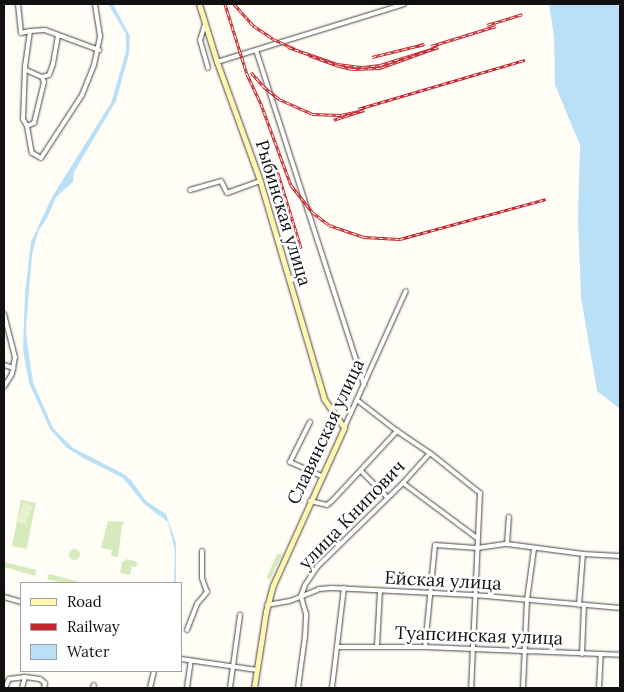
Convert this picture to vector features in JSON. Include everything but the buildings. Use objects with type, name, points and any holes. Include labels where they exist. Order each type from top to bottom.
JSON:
[{"type":"main road","name":"Рыбинская улица","points":[[200,4],[217,62],[260,181],[324,399],[344,428]]},
{"type":"main road","name":"Славянская улица","points":[[254,688],[267,605],[273,585],[344,428]]},
{"type":"street","points":[[18,4],[21,33],[45,30],[99,50]]},
{"type":"street","points":[[30,31],[23,119],[27,126],[32,153],[41,158],[82,95],[99,50],[100,36],[95,4]]},
{"type":"street","points":[[217,62],[404,4]]},
{"type":"street","points":[[205,24],[200,40],[208,68]]},
{"type":"street","points":[[26,70],[42,77],[49,75],[58,35]]},
{"type":"street","points":[[256,50],[364,385]]},
{"type":"street","points":[[27,126],[34,123],[44,82],[42,77]]},
{"type":"street","points":[[190,190],[221,181],[227,193],[260,181]]},
{"type":"street","name":"Славянская улица","points":[[344,428],[406,291]]},
{"type":"street","points":[[4,314],[15,357],[14,368],[4,387]]},
{"type":"street","points":[[4,365],[14,368]]},
{"type":"street","points":[[357,400],[397,431],[430,453],[480,493],[471,688]]},
{"type":"street","points":[[310,422],[290,462],[321,476]]},
{"type":"street","points":[[310,501],[327,505],[397,431]]},
{"type":"street","name":"улица Книпович","points":[[298,688],[306,620],[302,596],[305,585],[318,566],[403,484],[430,453]]},
{"type":"street","points":[[361,471],[388,498]]},
{"type":"street","points":[[403,484],[478,538]]},
{"type":"street","points":[[507,544],[509,518]]},
{"type":"street","points":[[425,647],[435,545],[477,548],[507,544],[534,549],[620,556]]},
{"type":"street","points":[[523,688],[527,600],[534,549]]},
{"type":"street","points":[[187,630],[197,604],[207,592],[202,578],[202,551]]},
{"type":"street","points":[[582,654],[583,554]]},
{"type":"street","points":[[332,688],[344,588]]},
{"type":"street","name":"Ейская улица","points":[[267,605],[281,604],[319,589],[344,588],[474,595],[620,608]]},
{"type":"street","points":[[377,646],[380,591]]},
{"type":"street","points":[[4,597],[20,602]]},
{"type":"street","points":[[230,688],[240,615]]},
{"type":"street","name":"Туапсинская улица","points":[[337,647],[425,647],[620,655]]},
{"type":"street","points":[[599,688],[601,655]]},
{"type":"street","points":[[182,659],[257,670]]},
{"type":"street","points":[[187,688],[191,661]]},
{"type":"street","points":[[150,688],[154,672]]},
{"type":"street","points":[[22,688],[25,677]]},
{"type":"street","points":[[5,688],[10,679],[25,677],[40,679],[45,683],[44,688]]},
{"type":"green space","points":[[21,500],[36,503],[27,549],[12,546]]},
{"type":"green space","points":[[24,503],[32,506],[25,525],[17,522]]},
{"type":"green space","points":[[108,521],[125,522],[122,525],[118,557],[111,556],[112,550],[101,548]]},
{"type":"green space","points":[[74,548],[80,554],[74,560],[68,554]]},
{"type":"green space","points":[[277,554],[281,554],[281,557],[269,581],[267,577]]},
{"type":"green space","points":[[127,559],[138,562],[136,567],[132,566],[130,575],[120,573],[122,562]]},
{"type":"green space","points":[[4,562],[36,570],[35,576],[4,567]]},
{"type":"green space","points":[[49,574],[80,582],[57,582],[47,579]]},
{"type":"water","points":[[108,4],[113,4],[130,36],[129,54],[116,101],[74,172],[73,182],[56,197],[48,216],[38,232],[32,255],[26,329],[27,342],[33,382],[53,428],[73,448],[122,473],[131,480],[146,501],[166,514],[176,543],[176,582],[174,582],[175,551],[168,522],[144,504],[123,478],[83,458],[66,447],[50,429],[29,383],[23,350],[25,293],[31,242],[52,197],[111,103],[126,52],[126,34]]},
{"type":"water","points":[[549,4],[620,4],[620,409],[597,391],[581,297],[578,218],[580,145],[555,85],[554,37]]},
{"type":"railway","points":[[225,4],[247,74],[261,104],[291,185],[312,212],[329,225],[363,237],[400,239],[546,199]]},
{"type":"railway","points":[[234,4],[254,26],[273,39],[295,49]]},
{"type":"railway","points":[[487,25],[522,14]]},
{"type":"railway","points":[[431,46],[496,26]]},
{"type":"railway","points":[[372,57],[424,44],[417,46]]},
{"type":"railway","points":[[288,47],[337,64],[363,67],[380,65],[438,47],[380,68],[352,69],[309,55]]},
{"type":"railway","points":[[358,109],[525,60]]},
{"type":"railway","points":[[251,72],[263,86],[279,99],[312,114],[341,115],[364,110],[334,120]]},
{"type":"railway","points":[[276,167],[301,248]]}]
